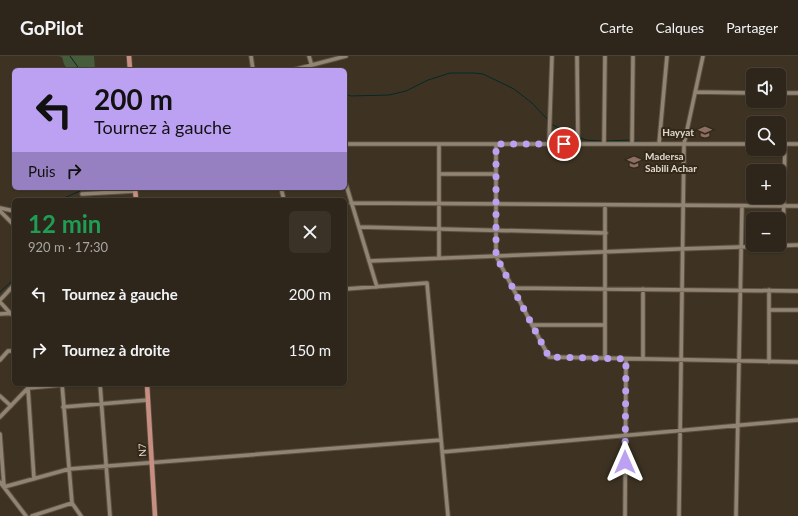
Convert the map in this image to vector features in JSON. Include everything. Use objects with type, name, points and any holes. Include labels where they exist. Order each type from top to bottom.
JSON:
[{"type":"main road","points":[[129,56],[130,68]]},
{"type":"main road","name":"N7","points":[[148,386],[155,516]]},
{"type":"street","points":[[251,56],[253,68]]},
{"type":"street","points":[[309,56],[312,68]]},
{"type":"street","points":[[300,68],[346,56]]},
{"type":"street","points":[[550,144],[552,56]]},
{"type":"street","points":[[577,56],[578,144]]},
{"type":"street","points":[[604,144],[605,56]]},
{"type":"street","points":[[632,144],[633,56]]},
{"type":"street","points":[[659,144],[667,56]]},
{"type":"street","points":[[679,516],[684,144],[703,56]]},
{"type":"street","points":[[695,92],[746,93]]},
{"type":"street","points":[[786,93],[798,93]]},
{"type":"street","points":[[347,144],[746,144]]},
{"type":"street","points":[[439,144],[439,258]]},
{"type":"street","points":[[496,144],[496,256],[549,357],[798,362]]},
{"type":"street","points":[[786,144],[798,144]]},
{"type":"street","points":[[784,212],[785,156]]},
{"type":"street","points":[[439,174],[495,174]]},
{"type":"street","points":[[347,187],[377,287]]},
{"type":"street","points":[[82,194],[135,190]]},
{"type":"street","points":[[352,203],[798,206]]},
{"type":"street","points":[[605,205],[605,358]]},
{"type":"street","points":[[736,516],[742,206]]},
{"type":"street","points":[[0,208],[12,211]]},
{"type":"street","points":[[0,211],[12,223]]},
{"type":"street","points":[[359,227],[606,233]]},
{"type":"street","points":[[786,245],[798,245]]},
{"type":"street","points":[[369,261],[746,247]]},
{"type":"street","points":[[347,289],[427,283],[448,516]]},
{"type":"street","points":[[12,288],[0,301],[12,313]]},
{"type":"street","points":[[513,288],[798,291]]},
{"type":"street","points":[[643,289],[643,359]]},
{"type":"street","points":[[769,362],[770,290]]},
{"type":"street","points":[[769,310],[798,310]]},
{"type":"street","points":[[0,314],[12,314]]},
{"type":"street","points":[[532,325],[605,324]]},
{"type":"street","points":[[0,360],[8,351],[12,351]]},
{"type":"street","points":[[625,516],[626,359]]},
{"type":"street","points":[[0,417],[28,388],[45,386]]},
{"type":"street","points":[[62,386],[72,503],[81,516]]},
{"type":"street","points":[[100,386],[110,516]]},
{"type":"street","points":[[28,388],[34,479]]},
{"type":"street","points":[[0,396],[11,406]]},
{"type":"street","points":[[64,407],[148,400]]},
{"type":"street","points":[[442,452],[798,420]]},
{"type":"street","points":[[0,434],[4,488]]},
{"type":"street","points":[[4,488],[69,469],[441,440]]},
{"type":"street","points":[[0,482],[26,516]]},
{"type":"street","points":[[32,516],[72,503]]},
{"type":"green space","points":[[59,56],[94,56],[95,68],[67,68],[62,57]]},
{"type":"waterway","points":[[70,56],[79,68]]},
{"type":"waterway","points":[[347,95],[351,96],[389,95],[406,91],[428,80],[450,73],[483,74],[514,89],[532,103],[548,120]]},
{"type":"waterway","points":[[551,124],[577,137]]},
{"type":"waterway","points":[[580,138],[602,141]]},
{"type":"waterway","points":[[606,141],[630,140]]},
{"type":"waterway","points":[[634,141],[651,142]]},
{"type":"waterway","points":[[64,198],[80,190]]},
{"type":"waterway","points":[[0,292],[12,281]]},
{"type":"place","name":"Hayyat","points":[[705,132]]},
{"type":"place","name":"Madersa Sabili Achar","points":[[634,162]]},
{"type":"route","points":[[564,144],[496,144],[496,256],[549,357],[626,359],[625,462]]}]
